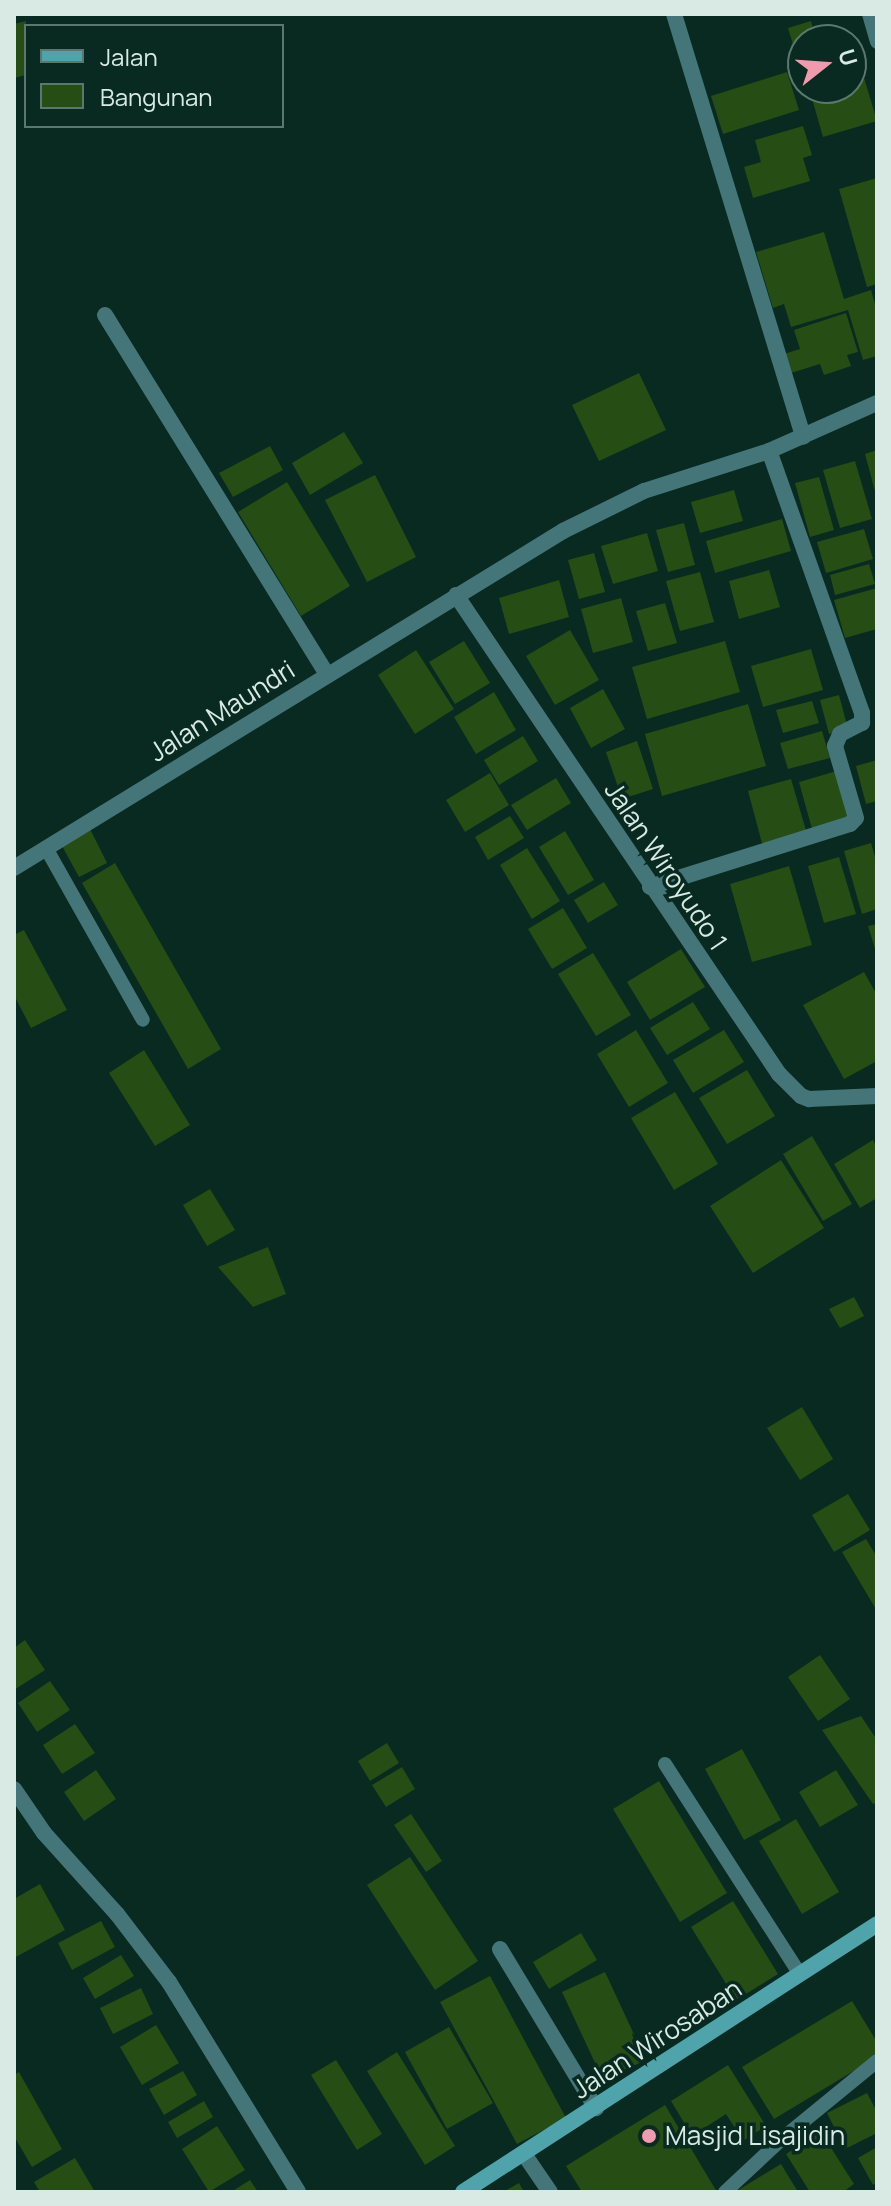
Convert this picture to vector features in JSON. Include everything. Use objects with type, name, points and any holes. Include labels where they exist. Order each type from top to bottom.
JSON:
[{"type":"main road","name":"Jalan Wirosaban","points":[[463,2192],[877,1924]]},
{"type":"street","points":[[674,14],[803,437]]},
{"type":"street","points":[[105,315],[327,675]]},
{"type":"street","name":"Jalan Maundri","points":[[14,868],[563,531],[617,503],[769,451],[877,403]]},
{"type":"street","points":[[650,887],[850,824],[856,818],[835,746],[840,734],[862,723],[862,713],[769,451]]},
{"type":"street","name":"Jalan Wiroyudo 1","points":[[456,595],[650,887],[779,1074],[801,1096],[814,1099],[877,1096]]},
{"type":"street","points":[[14,1789],[44,1833],[117,1914],[169,1982],[298,2192]]},
{"type":"street","points":[[500,1949],[596,2108]]},
{"type":"street","points":[[524,2154],[550,2192]]},
{"type":"lane","points":[[869,14],[877,42]]},
{"type":"lane","points":[[46,848],[143,1020]]},
{"type":"lane","points":[[665,1764],[800,1974]]},
{"type":"lane","points":[[725,2192],[783,2138],[877,2061]]},
{"type":"building","points":[[26,21],[24,76],[14,78],[14,24]]},
{"type":"building","points":[[787,72],[787,104],[797,104],[799,110],[723,134],[711,96]]},
{"type":"building","points":[[867,88],[877,121],[823,137],[814,104],[867,104]]},
{"type":"building","points":[[803,126],[812,155],[803,158],[810,181],[753,198],[744,167],[761,162],[755,140]]},
{"type":"building","points":[[877,178],[877,284],[867,287],[839,189]]},
{"type":"building","points":[[824,232],[844,299],[871,290],[877,311],[877,356],[863,360],[848,310],[791,327],[784,304],[773,308],[756,252]]},
{"type":"building","points":[[846,313],[858,352],[847,355],[851,366],[824,375],[820,364],[791,373],[784,354],[800,349],[794,330]]},
{"type":"building","points":[[639,373],[666,430],[599,461],[572,405]]},
{"type":"building","points":[[344,432],[363,463],[310,495],[292,463]]},
{"type":"building","points":[[270,446],[283,470],[233,497],[219,473]]},
{"type":"building","points":[[877,450],[877,495],[876,495],[865,454]]},
{"type":"building","points":[[855,461],[872,519],[840,528],[823,470]]},
{"type":"building","points":[[375,475],[416,557],[367,582],[325,500]]},
{"type":"building","points":[[819,477],[834,530],[810,537],[795,483]]},
{"type":"building","points":[[287,482],[350,586],[301,616],[238,512]]},
{"type":"building","points":[[734,490],[743,521],[700,533],[691,502]]},
{"type":"building","points":[[782,519],[791,551],[715,573],[706,541]]},
{"type":"building","points":[[684,523],[695,565],[668,572],[656,530]]},
{"type":"building","points":[[864,529],[873,559],[826,573],[817,542]]},
{"type":"building","points":[[647,533],[658,571],[613,584],[601,546]]},
{"type":"building","points":[[594,553],[605,592],[579,599],[568,560]]},
{"type":"building","points":[[869,564],[875,584],[835,595],[830,575]]},
{"type":"building","points":[[769,570],[780,607],[739,619],[729,581]]},
{"type":"building","points":[[700,572],[714,622],[680,631],[666,581]]},
{"type":"building","points":[[559,580],[569,617],[509,634],[499,598]]},
{"type":"building","points":[[877,588],[877,629],[845,638],[834,600]]},
{"type":"building","points":[[621,598],[633,642],[593,653],[581,609]]},
{"type":"building","points":[[665,603],[677,643],[648,651],[636,611]]},
{"type":"building","points":[[570,630],[599,680],[555,705],[526,656]]},
{"type":"building","points":[[464,641],[490,683],[455,704],[429,662]]},
{"type":"building","points":[[725,641],[740,692],[647,719],[632,667]]},
{"type":"building","points":[[811,649],[823,690],[763,707],[751,666]]},
{"type":"building","points":[[416,650],[454,709],[415,734],[378,675]]},
{"type":"building","points":[[603,689],[625,729],[591,748],[570,708]]},
{"type":"building","points":[[494,692],[516,730],[476,754],[454,717]]},
{"type":"building","points":[[839,695],[848,729],[829,734],[820,700]]},
{"type":"building","points":[[812,701],[819,723],[783,733],[776,710]]},
{"type":"building","points":[[748,704],[766,766],[662,796],[645,734]]},
{"type":"building","points":[[822,731],[830,758],[788,769],[780,743]]},
{"type":"building","points":[[523,736],[538,761],[499,785],[484,760]]},
{"type":"building","points":[[637,741],[653,789],[622,799],[606,752]]},
{"type":"building","points":[[877,760],[877,801],[866,804],[856,766]]},
{"type":"building","points":[[840,770],[853,818],[812,829],[799,782]]},
{"type":"building","points":[[490,773],[509,805],[465,832],[446,800]]},
{"type":"building","points":[[556,778],[571,803],[527,830],[511,805]]},
{"type":"building","points":[[791,779],[807,834],[763,847],[748,791]]},
{"type":"building","points":[[510,816],[524,838],[488,860],[475,837]]},
{"type":"building","points":[[90,829],[107,863],[79,877],[61,844]]},
{"type":"building","points":[[565,831],[594,880],[568,895],[539,847]]},
{"type":"building","points":[[871,843],[877,864],[877,909],[862,914],[844,851]]},
{"type":"building","points":[[527,848],[560,901],[532,919],[500,865]]},
{"type":"building","points":[[839,857],[856,914],[824,923],[808,866]]},
{"type":"building","points":[[115,863],[221,1049],[188,1069],[82,883]]},
{"type":"building","points":[[789,866],[812,945],[752,962],[730,884]]},
{"type":"building","points":[[604,882],[618,905],[588,923],[574,900]]},
{"type":"building","points":[[563,908],[587,948],[552,969],[528,929]]},
{"type":"building","points":[[877,924],[877,952],[876,952],[868,926]]},
{"type":"building","points":[[24,930],[67,1010],[31,1028],[14,995],[14,935]]},
{"type":"building","points":[[681,949],[705,987],[650,1020],[627,982]]},
{"type":"building","points":[[593,953],[631,1015],[596,1036],[558,974]]},
{"type":"building","points":[[864,972],[877,995],[877,1061],[844,1079],[803,1005]]},
{"type":"building","points":[[693,1002],[710,1029],[667,1055],[650,1028]]},
{"type":"building","points":[[636,1030],[668,1083],[629,1107],[597,1054]]},
{"type":"building","points":[[724,1030],[744,1062],[693,1093],[673,1060]]},
{"type":"building","points":[[144,1050],[190,1125],[155,1146],[109,1073]]},
{"type":"building","points":[[747,1070],[775,1116],[727,1144],[699,1098]]},
{"type":"building","points":[[675,1092],[718,1164],[674,1190],[631,1118]]},
{"type":"building","points":[[812,1136],[852,1204],[823,1221],[783,1154]]},
{"type":"building","points":[[873,1140],[877,1148],[877,1198],[860,1208],[834,1164]]},
{"type":"building","points":[[781,1160],[824,1228],[753,1273],[710,1206]]},
{"type":"building","points":[[210,1189],[235,1230],[207,1246],[183,1205]]},
{"type":"building","points":[[268,1247],[286,1294],[253,1307],[218,1267]]},
{"type":"building","points":[[854,1297],[864,1316],[840,1328],[829,1309]]},
{"type":"building","points":[[802,1407],[833,1459],[800,1480],[767,1428]]},
{"type":"building","points":[[848,1494],[870,1530],[834,1552],[812,1515]]},
{"type":"building","points":[[866,1539],[877,1557],[877,1611],[842,1552]]},
{"type":"building","points":[[25,1640],[45,1670],[14,1690],[14,1648]]},
{"type":"building","points":[[820,1655],[850,1699],[818,1721],[788,1677]]},
{"type":"building","points":[[50,1681],[70,1710],[37,1732],[18,1703]]},
{"type":"building","points":[[861,1716],[877,1740],[877,1803],[873,1804],[822,1730]]},
{"type":"building","points":[[75,1724],[95,1753],[62,1774],[43,1745]]},
{"type":"building","points":[[387,1743],[399,1763],[370,1781],[358,1761]]},
{"type":"building","points":[[742,1749],[781,1820],[744,1840],[705,1769]]},
{"type":"building","points":[[402,1767],[415,1789],[386,1807],[372,1785]]},
{"type":"building","points":[[96,1770],[116,1799],[84,1821],[64,1792]]},
{"type":"building","points":[[836,1770],[858,1805],[820,1827],[799,1792]]},
{"type":"building","points":[[659,1781],[727,1893],[680,1922],[613,1809]]},
{"type":"building","points":[[411,1814],[442,1861],[426,1872],[394,1825]]},
{"type":"building","points":[[796,1819],[839,1892],[802,1914],[759,1841]]},
{"type":"building","points":[[410,1857],[478,1961],[435,1990],[367,1885]]},
{"type":"building","points":[[40,1884],[65,1930],[14,1958],[14,1899]]},
{"type":"building","points":[[733,1901],[778,1974],[736,2000],[691,1927]]},
{"type":"building","points":[[101,1921],[115,1947],[72,1970],[58,1943]]},
{"type":"building","points":[[581,1933],[597,1960],[549,1989],[533,1962]]},
{"type":"building","points":[[121,1955],[134,1976],[95,1999],[83,1978]]},
{"type":"building","points":[[605,1972],[646,2060],[603,2080],[562,1992]]},
{"type":"building","points":[[490,1976],[566,2118],[517,2144],[440,2002]]},
{"type":"building","points":[[141,1988],[153,2014],[113,2034],[100,2008]]},
{"type":"building","points":[[852,2001],[877,2042],[877,2057],[774,2119],[742,2067]]},
{"type":"building","points":[[156,2025],[179,2063],[142,2085],[120,2047]]},
{"type":"building","points":[[449,2027],[493,2103],[447,2129],[405,2052]]},
{"type":"building","points":[[397,2052],[455,2146],[425,2165],[367,2071]]},
{"type":"building","points":[[336,2060],[382,2134],[357,2150],[311,2075]]},
{"type":"building","points":[[728,2065],[766,2126],[743,2141],[726,2114],[692,2136],[671,2101]]},
{"type":"building","points":[[183,2071],[197,2095],[164,2115],[149,2089]]},
{"type":"building","points":[[19,2072],[62,2149],[32,2167],[14,2136],[14,2075]]},
{"type":"building","points":[[867,2093],[877,2112],[877,2133],[845,2149],[827,2113]]},
{"type":"building","points":[[204,2101],[213,2117],[177,2138],[168,2122]]},
{"type":"building","name":"Masjid Lisajidin","points":[[665,2105],[717,2192],[582,2192],[566,2166]]},
{"type":"building","points":[[217,2126],[245,2170],[209,2192],[182,2149]]},
{"type":"building","points":[[821,2132],[854,2184],[843,2192],[810,2192],[786,2154]]},
{"type":"building","points":[[877,2147],[877,2182],[873,2185],[858,2158]]},
{"type":"building","points":[[75,2158],[95,2192],[40,2192],[34,2182]]},
{"type":"building","points":[[781,2164],[798,2192],[735,2192]]},
{"type":"building","points":[[250,2180],[258,2192],[231,2192]]},
{"type":"building","points":[[519,2183],[524,2192],[503,2192]]},
{"type":"place","name":"Masjid Lisajidin","points":[[649,2136]]}]
